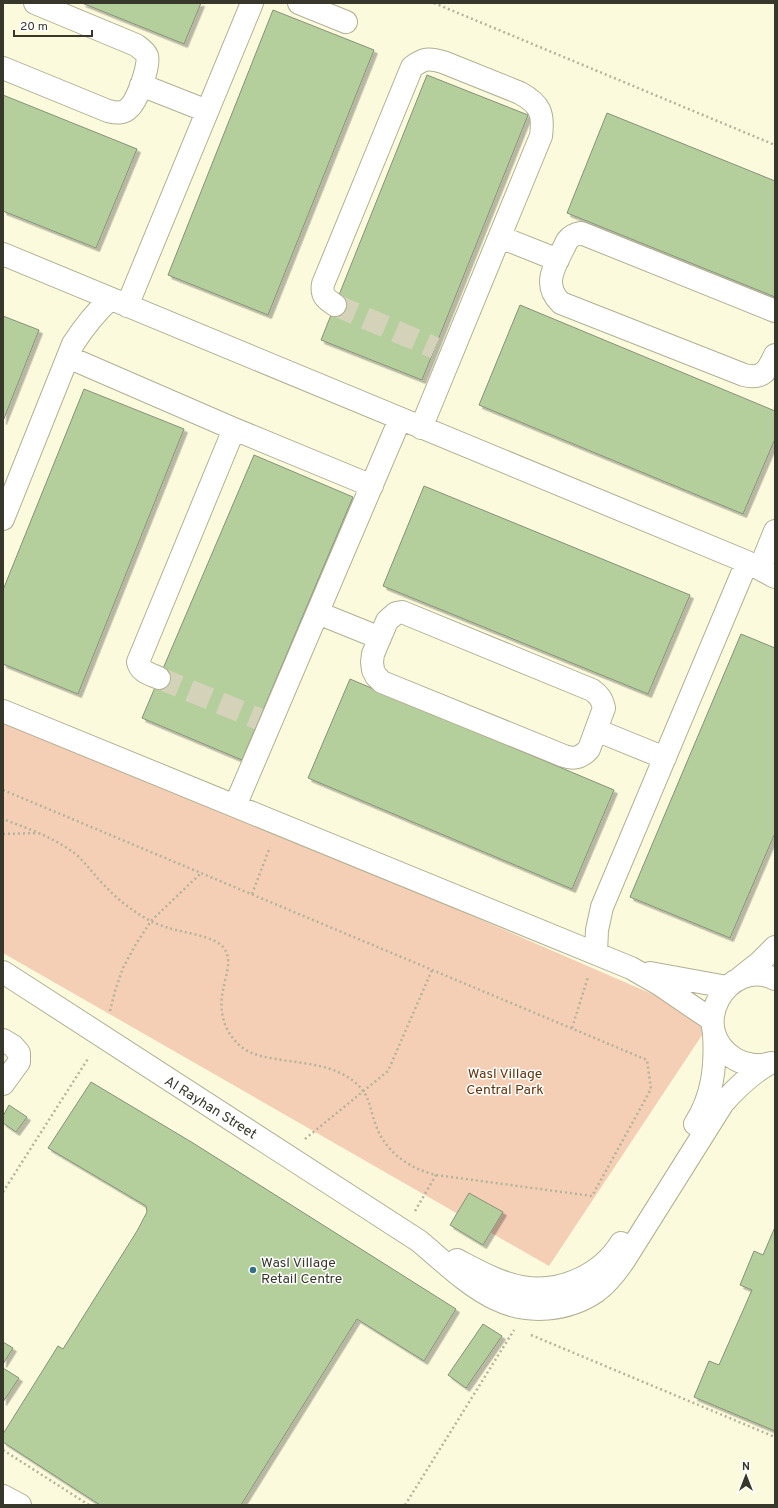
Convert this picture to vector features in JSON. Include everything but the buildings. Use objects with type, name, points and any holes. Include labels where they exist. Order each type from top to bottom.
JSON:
[{"type":"street","points":[[3,68],[115,113],[128,109],[133,104],[147,69],[147,55],[142,49],[136,45],[35,3]]},
{"type":"street","points":[[3,519],[10,482],[73,344],[96,312],[118,302],[207,111],[252,3]]},
{"type":"street","points":[[299,3],[346,22]]},
{"type":"street","points":[[335,305],[327,301],[324,296],[322,290],[323,284],[412,67],[422,60],[433,59],[520,93],[532,100],[540,110],[543,123],[541,136],[500,237],[443,351],[421,428]]},
{"type":"street","points":[[141,85],[207,111]]},
{"type":"street","points":[[775,311],[581,233],[570,237],[558,260],[550,283],[555,297],[561,303],[751,377],[758,377],[764,373],[769,368],[775,355]]},
{"type":"street","points":[[500,237],[558,260]]},
{"type":"street","points":[[3,254],[764,570]]},
{"type":"street","points":[[68,357],[234,430],[372,486]]},
{"type":"street","points":[[235,806],[264,722],[318,613],[400,419]]},
{"type":"street","points":[[159,678],[142,671],[138,662],[234,430]]},
{"type":"street","points":[[596,953],[597,930],[602,907],[665,758],[764,570],[775,530]]},
{"type":"street","points":[[402,612],[592,690],[598,694],[604,708],[589,749],[578,758],[571,758],[382,682],[373,670],[372,662],[373,654],[380,638],[387,621],[391,616],[402,612]]},
{"type":"street","points":[[318,613],[380,638]]},
{"type":"street","points":[[3,711],[631,968],[670,991],[713,1027],[720,1046],[729,1055],[741,1062],[754,1065],[771,1063]]},
{"type":"street","points":[[596,730],[665,758]]},
{"type":"street","points":[[667,1180],[710,1095],[714,1075],[715,1054],[713,1027],[714,1008],[719,996],[734,982],[759,963],[775,947]]},
{"type":"street","points":[[631,968],[734,982],[756,975],[775,978]]},
{"type":"street","name":"Al Rayhan Street","points":[[3,972],[411,1236],[484,1274],[503,1282],[523,1287],[544,1289],[565,1285],[585,1277],[602,1265],[617,1250],[667,1180]]},
{"type":"street","points":[[3,1040],[13,1046],[19,1053],[19,1062],[3,1084]]},
{"type":"street","points":[[667,1180],[723,1103],[736,1088],[751,1075],[771,1063]]},
{"type":"street","points":[[3,1496],[20,1505]]},
{"type":"street","points":[[3,1499],[11,1505]]},
{"type":"path","points":[[434,3],[775,145]]},
{"type":"path","points":[[3,790],[647,1060],[651,1089],[592,1196],[436,1175],[422,1171],[408,1165],[396,1156],[386,1144],[379,1134],[374,1122],[372,1109],[367,1097],[359,1086],[349,1077],[337,1070],[256,1055],[244,1049],[234,1040],[227,1030],[222,1017],[221,1004],[222,992],[228,971],[228,959],[224,949],[216,941],[169,928],[151,921],[135,912],[119,900],[76,855],[59,843],[40,833],[3,818]]},
{"type":"path","points":[[252,894],[279,824]]},
{"type":"path","points":[[3,834],[40,833]]},
{"type":"path","points":[[3,1192],[102,1037],[123,968],[136,944],[151,921],[201,873]]},
{"type":"path","points":[[572,1028],[596,953]]},
{"type":"path","points":[[286,1154],[388,1071],[432,970]]},
{"type":"path","points":[[411,1236],[436,1175]]},
{"type":"path","points":[[405,1505],[515,1328]]},
{"type":"path","points":[[529,1334],[775,1437]]},
{"type":"path","points":[[3,1450],[89,1505]]},
{"type":"green space","name":"Wasl Village Central Park","points":[[3,712],[712,1020],[549,1266],[3,953]]},
{"type":"tunnel","points":[[335,305],[435,348]]},
{"type":"tunnel","points":[[159,678],[259,719]]},
{"type":"place","name":"Wasl Village Retail Centre","points":[[253,1270]]}]
